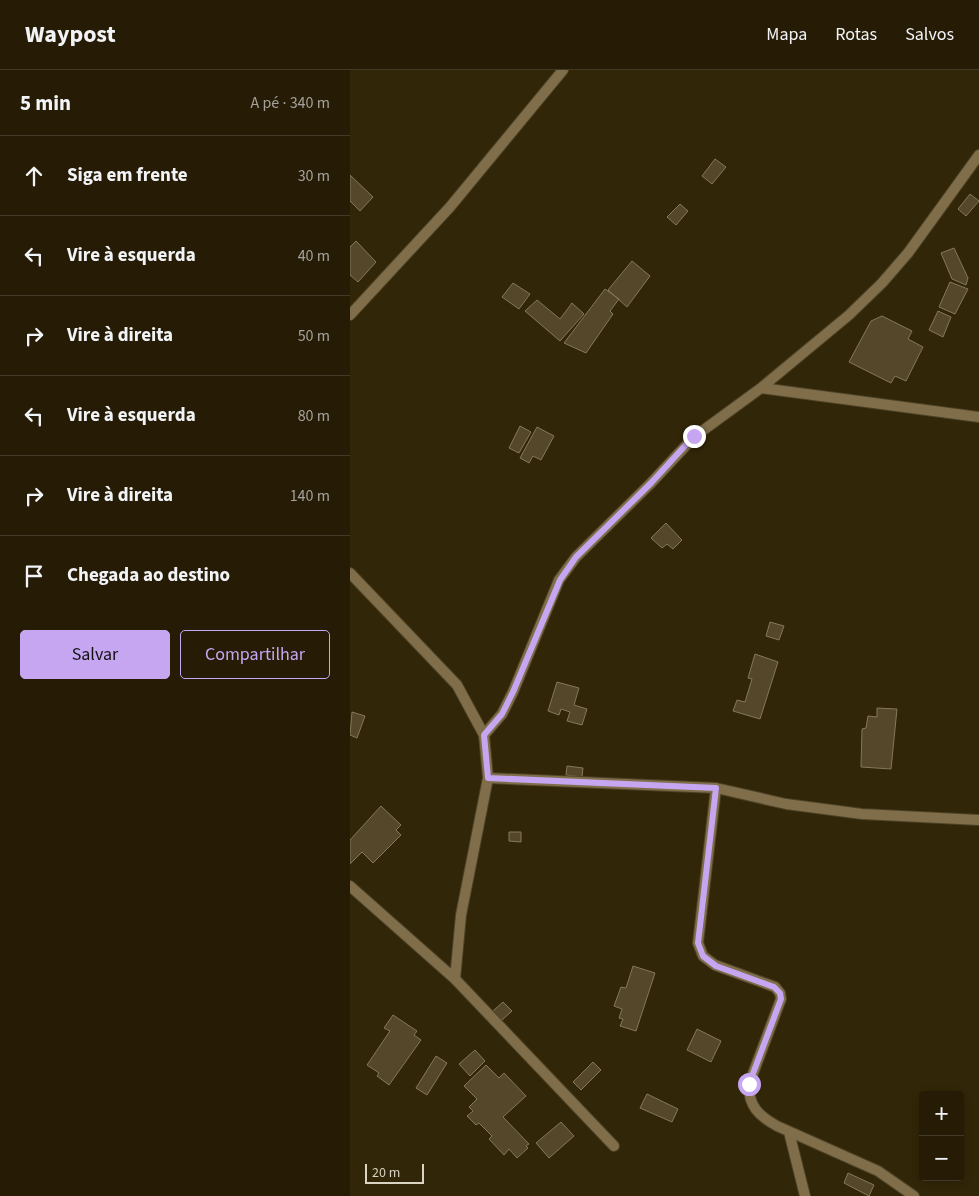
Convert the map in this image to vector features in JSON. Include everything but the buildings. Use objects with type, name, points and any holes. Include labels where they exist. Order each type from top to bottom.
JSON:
[{"type":"street","points":[[350,315],[450,207],[563,70]]},
{"type":"street","points":[[484,735],[502,714],[560,580],[576,557],[651,483],[694,436],[761,388],[849,315],[882,284],[908,253],[979,154]]},
{"type":"street","points":[[761,388],[979,416]]},
{"type":"street","points":[[350,572],[457,685],[484,735],[488,778],[461,916],[455,979]]},
{"type":"street","points":[[488,778],[716,788],[786,804],[853,812],[979,820]]},
{"type":"street","points":[[716,788],[698,943],[703,956],[716,966],[774,987],[780,993],[781,999],[749,1084],[752,1107],[762,1117],[789,1132],[878,1171],[914,1196]]},
{"type":"street","points":[[350,886],[455,979],[614,1146]]},
{"type":"street","points":[[789,1132],[805,1196]]},
{"type":"route","points":[[694,436],[651,483],[576,557],[560,580],[502,714],[484,735],[488,778],[716,788],[698,943],[703,956],[716,966],[774,987],[780,993],[781,999],[749,1084]]}]
